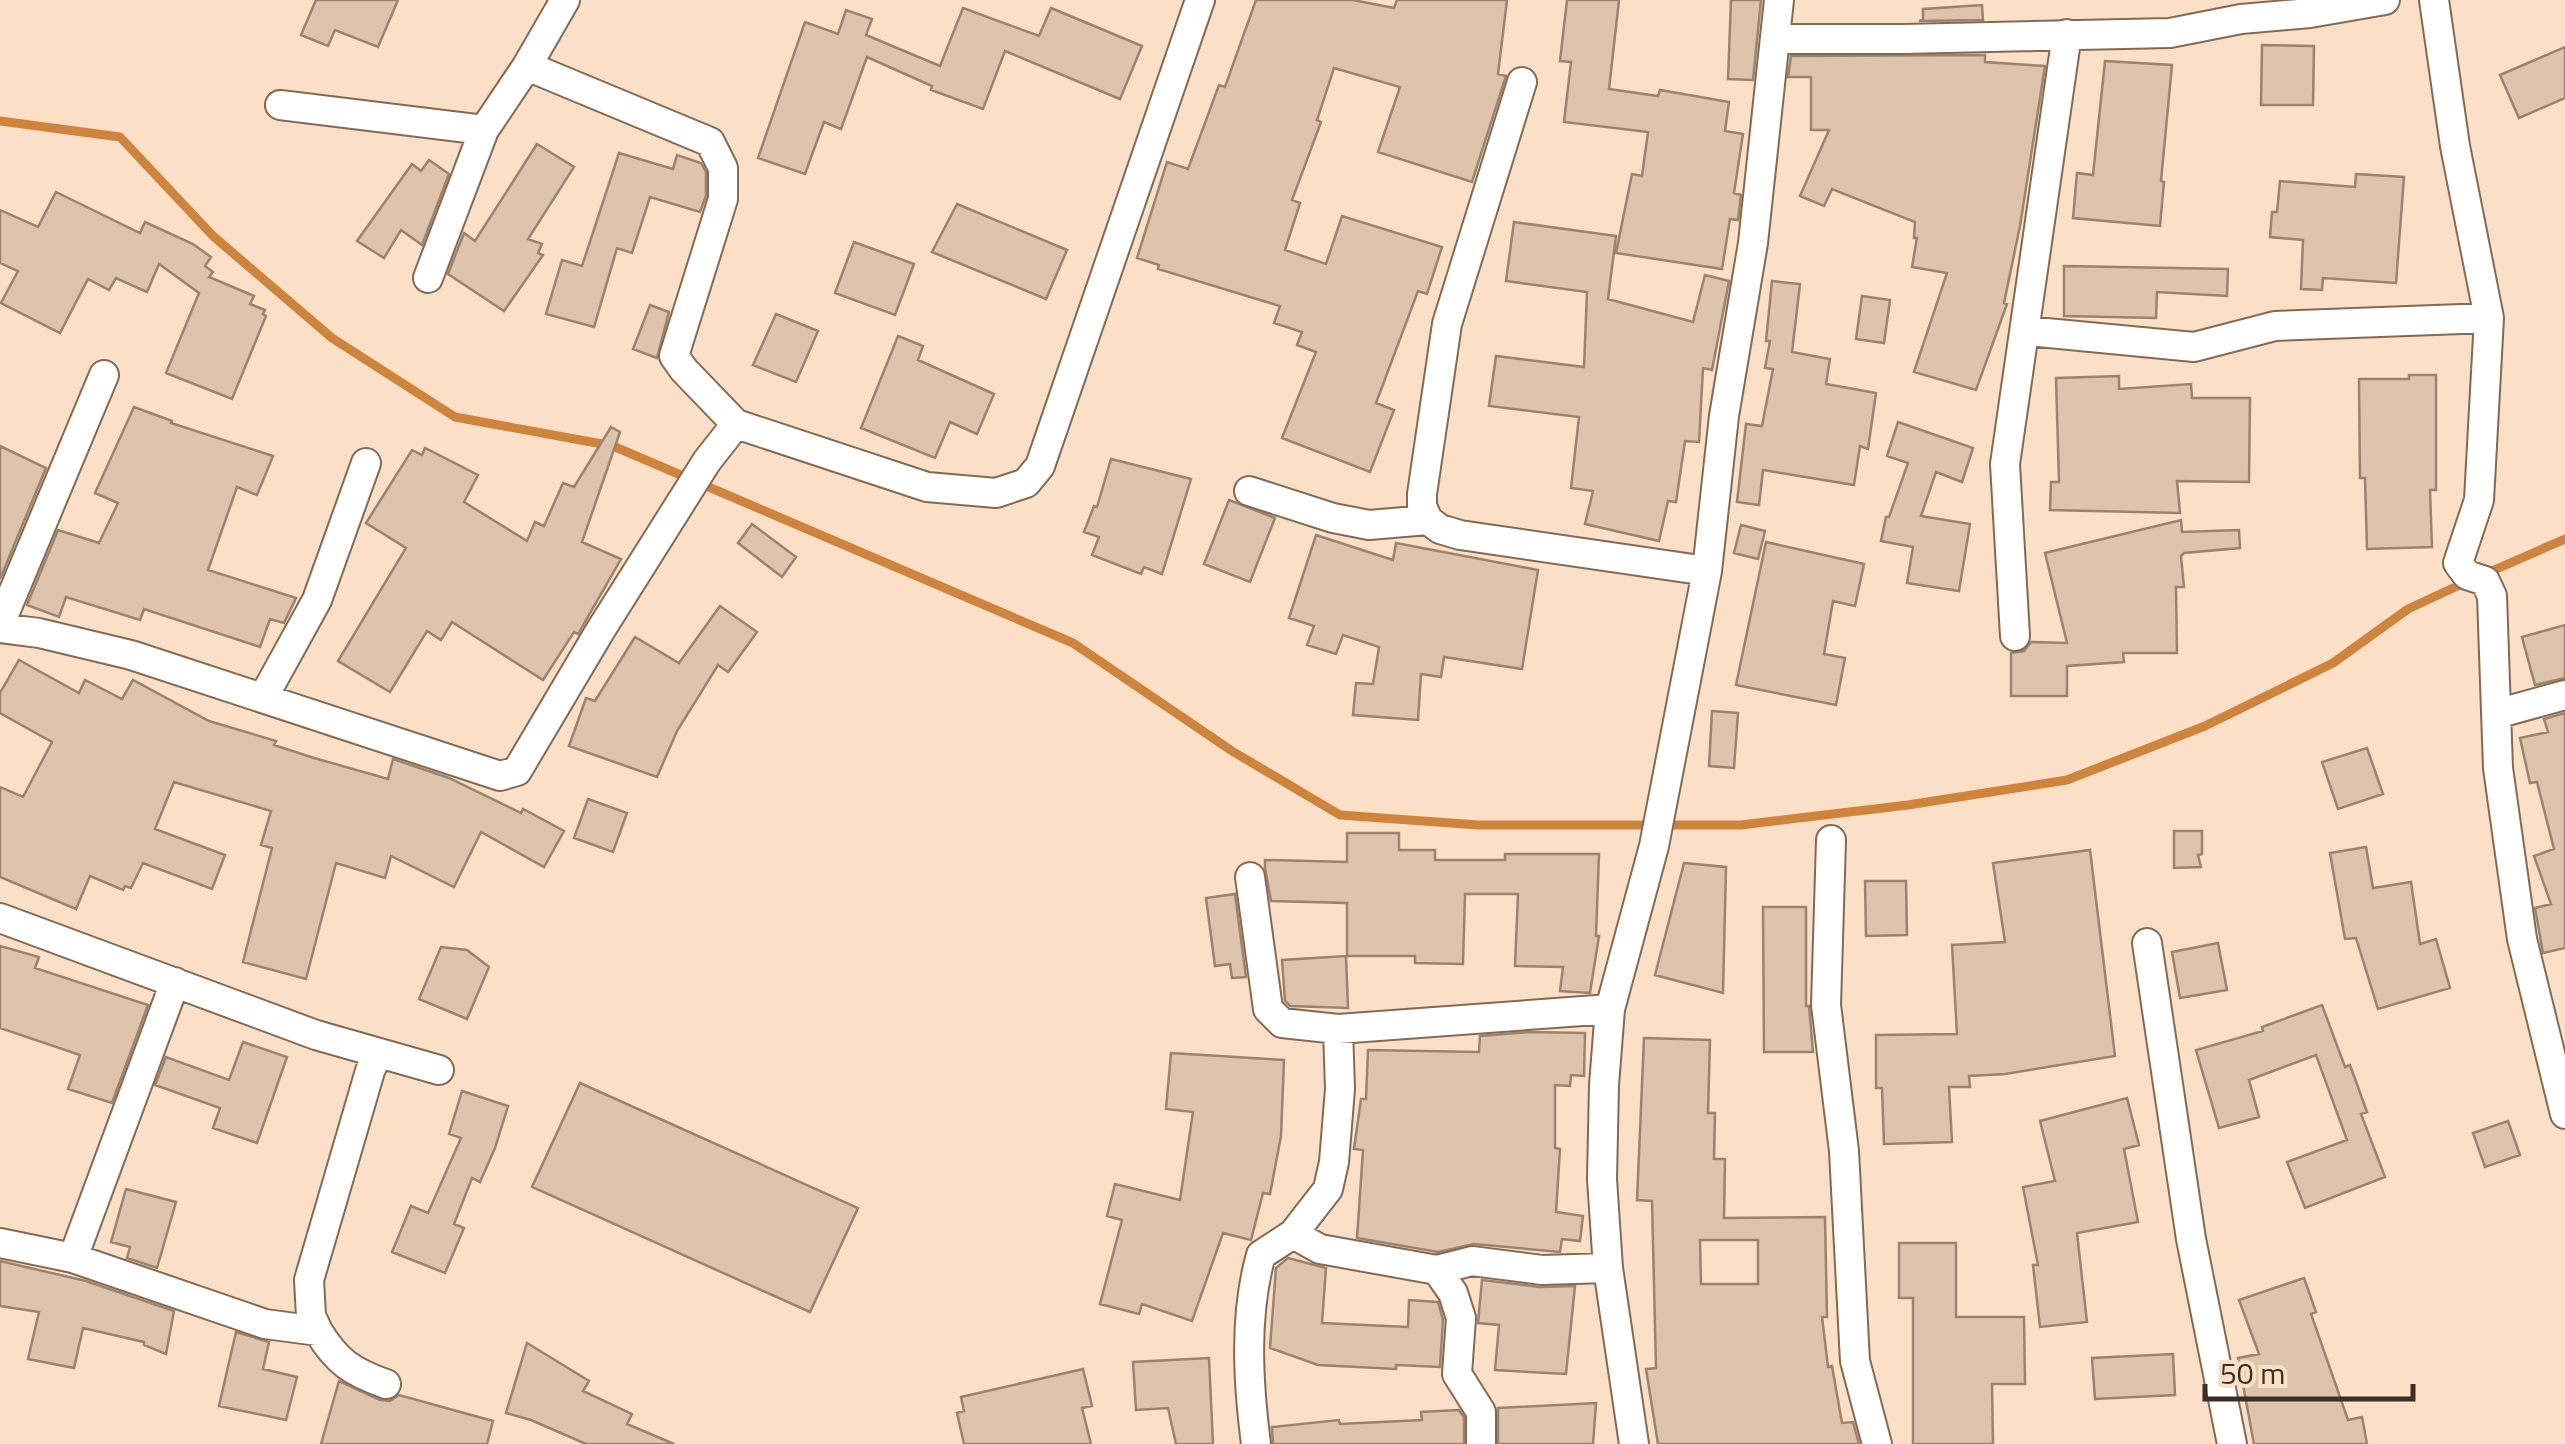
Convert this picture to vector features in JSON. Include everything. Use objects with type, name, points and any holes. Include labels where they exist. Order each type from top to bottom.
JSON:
[{"type":"street","points":[[428,278],[484,130],[565,0]]},
{"type":"street","points":[[721,443],[926,487],[996,493],[1026,483],[1040,466],[1200,0]]},
{"type":"street","points":[[1634,1444],[1608,1268],[1602,1179],[1610,1009],[1654,846],[1707,571],[1724,416],[1752,243],[1779,0]]},
{"type":"street","points":[[1776,38],[1903,40],[2170,33],[2241,19],[2310,13],[2385,0]]},
{"type":"street","points":[[2434,0],[2455,146],[2489,318],[2478,500],[2458,563],[2467,575],[2485,581],[2492,596],[2498,768],[2522,939],[2559,1056],[2565,1114]]},
{"type":"street","points":[[2015,636],[2006,464],[2067,34]]},
{"type":"street","points":[[527,66],[710,142],[724,168],[724,199],[674,356],[721,443]]},
{"type":"street","points":[[1522,82],[1447,324],[1422,506],[1428,520],[1440,530],[1460,536],[1707,571]]},
{"type":"street","points":[[280,106],[484,130]]},
{"type":"street","points":[[2027,331],[2194,347],[2276,326],[2489,318]]},
{"type":"street","points":[[104,375],[0,626],[131,654],[500,776],[517,771],[524,764],[600,632],[721,443]]},
{"type":"street","points":[[263,698],[317,600],[366,462]]},
{"type":"street","points":[[1249,491],[1333,518],[1369,525],[1428,520]]},
{"type":"street","points":[[2496,714],[2565,695]]},
{"type":"street","points":[[1831,840],[1826,1005],[1844,1150],[1855,1361],[1877,1444]]},
{"type":"street","points":[[1250,877],[1268,1009],[1282,1023],[1338,1029],[1610,1009]]},
{"type":"street","points":[[0,918],[316,1035],[439,1070]]},
{"type":"street","points":[[2147,943],[2191,1239],[2232,1444]]},
{"type":"street","points":[[72,1258],[175,982]]},
{"type":"street","points":[[1256,1444],[1248,1387],[1254,1280],[1261,1255],[1293,1234],[1328,1189],[1340,1089],[1338,1029]]},
{"type":"street","points":[[378,1053],[309,1280],[311,1316],[330,1350],[354,1373],[386,1384]]},
{"type":"street","points":[[1293,1234],[1320,1249],[1437,1270],[1472,1261],[1542,1270],[1608,1268]]},
{"type":"street","points":[[0,1243],[72,1258],[265,1324],[318,1331]]},
{"type":"street","points":[[1437,1270],[1453,1293],[1461,1318],[1457,1374],[1481,1412],[1481,1444]]},
{"type":"building","points":[[316,0],[398,0],[378,47],[335,30],[328,46],[301,35]]},
{"type":"building","points":[[1256,0],[1353,0],[1394,8],[1397,0],[1507,0],[1498,74],[1506,76],[1472,182],[1378,152],[1400,87],[1334,68],[1317,120],[1321,122],[1292,200],[1300,203],[1285,250],[1326,264],[1342,216],[1442,247],[1427,294],[1418,291],[1376,403],[1394,410],[1370,472],[1282,438],[1316,352],[1297,345],[1302,332],[1274,323],[1280,306],[1158,269],[1159,265],[1137,258],[1167,162],[1188,169],[1219,85],[1225,87]]},
{"type":"building","points":[[1567,0],[1619,0],[1609,89],[1658,96],[1660,90],[1729,102],[1725,131],[1743,134],[1734,193],[1741,195],[1738,220],[1730,219],[1722,269],[1616,253],[1632,174],[1642,176],[1648,132],[1564,122],[1571,62],[1560,61]]},
{"type":"building","points":[[1731,0],[1761,0],[1753,80],[1728,79]]},
{"type":"building","points":[[1982,5],[1983,20],[1919,21],[1923,20],[1923,9]]},
{"type":"building","points":[[963,8],[1039,36],[1051,8],[1142,46],[1120,99],[1005,51],[983,109],[931,90],[932,86],[867,57],[841,129],[824,122],[805,174],[758,158],[805,22],[838,34],[846,10],[872,19],[866,35],[940,66]]},
{"type":"building","points":[[2262,45],[2314,46],[2313,105],[2261,105]]},
{"type":"building","points":[[2565,47],[2565,98],[2519,118],[2500,75]]},
{"type":"building","points":[[1985,55],[1985,62],[2045,66],[2004,303],[2007,304],[1976,390],[1914,372],[1947,273],[1912,267],[1917,238],[1915,222],[1832,189],[1824,206],[1800,196],[1829,130],[1811,130],[1811,77],[1788,77],[1791,56]]},
{"type":"building","points":[[2105,61],[2172,65],[2160,226],[2073,218],[2077,173],[2093,175]]},
{"type":"building","points":[[537,144],[574,167],[528,239],[542,244],[538,253],[543,255],[504,311],[448,274],[464,233],[475,241]]},
{"type":"building","points":[[619,153],[673,169],[677,155],[701,163],[706,172],[706,196],[700,212],[650,197],[632,253],[617,248],[594,327],[546,314],[562,260],[582,266]]},
{"type":"building","points":[[429,160],[449,174],[422,245],[401,230],[384,258],[357,241],[412,164],[421,171]]},
{"type":"building","points":[[2356,174],[2404,177],[2396,283],[2323,278],[2322,290],[2301,289],[2303,240],[2270,237],[2280,181],[2355,187]]},
{"type":"building","points":[[56,192],[140,233],[145,222],[193,244],[211,257],[205,266],[213,272],[209,277],[254,296],[250,304],[265,310],[266,316],[232,399],[166,373],[199,293],[159,264],[147,292],[116,278],[109,290],[88,279],[60,333],[1,303],[18,271],[0,263],[0,210],[38,227]]},
{"type":"building","points":[[957,204],[1067,250],[1046,299],[932,252]]},
{"type":"building","points":[[1514,222],[1616,236],[1608,299],[1693,322],[1705,275],[1729,281],[1712,370],[1703,368],[1699,442],[1685,441],[1676,502],[1668,501],[1659,541],[1585,524],[1593,491],[1571,488],[1579,417],[1489,406],[1496,356],[1584,367],[1587,292],[1506,281]]},
{"type":"building","points":[[854,242],[914,264],[895,315],[835,293]]},
{"type":"building","points":[[2064,266],[2228,269],[2227,296],[2157,292],[2156,318],[2064,316]]},
{"type":"building","points":[[1772,281],[1800,284],[1792,352],[1830,359],[1826,384],[1876,393],[1868,449],[1860,446],[1854,485],[1763,470],[1759,505],[1737,502],[1746,424],[1762,426],[1773,369],[1765,368]]},
{"type":"building","points":[[1862,296],[1890,300],[1884,343],[1856,339]]},
{"type":"building","points":[[650,305],[669,312],[657,358],[633,349]]},
{"type":"building","points":[[776,314],[818,331],[796,382],[753,365]]},
{"type":"building","points":[[898,336],[923,346],[918,360],[994,394],[977,434],[950,422],[935,458],[861,428]]},
{"type":"building","points":[[2409,375],[2436,375],[2436,490],[2430,490],[2432,547],[2367,549],[2365,478],[2360,478],[2359,379],[2409,379]]},
{"type":"building","points":[[2119,376],[2119,389],[2191,384],[2192,398],[2250,398],[2249,482],[2177,481],[2180,513],[2050,510],[2051,482],[2059,482],[2056,378]]},
{"type":"building","points":[[134,407],[273,456],[257,495],[237,487],[208,570],[296,598],[284,623],[270,619],[260,647],[144,609],[140,620],[66,597],[59,617],[27,605],[58,530],[99,543],[118,503],[95,493]]},
{"type":"building","points":[[1898,422],[1973,448],[1962,482],[1936,472],[1921,516],[1970,524],[1959,591],[1907,583],[1913,547],[1881,541],[1886,517],[1908,463],[1887,456]]},
{"type":"building","points":[[611,427],[620,432],[582,542],[621,559],[578,634],[574,632],[543,680],[452,622],[441,640],[427,631],[390,692],[338,661],[406,548],[366,523],[412,450],[422,455],[425,448],[478,475],[464,502],[527,541],[535,522],[544,526],[563,483],[574,487]]},
{"type":"building","points":[[0,446],[46,468],[0,579]]},
{"type":"building","points":[[1111,459],[1191,479],[1162,574],[1144,567],[1141,574],[1092,555],[1099,537],[1084,532],[1094,506],[1097,507]]},
{"type":"building","points":[[1229,500],[1275,518],[1250,582],[1204,564]]},
{"type":"building","points":[[2181,520],[2182,532],[2239,530],[2240,548],[2181,556],[2184,587],[2176,587],[2177,653],[2123,653],[2124,662],[2067,666],[2067,696],[2011,696],[2011,653],[2024,651],[2031,642],[2067,643],[2045,553]]},
{"type":"building","points":[[752,524],[796,557],[782,577],[738,543]]},
{"type":"building","points":[[1741,525],[1765,531],[1758,559],[1734,553]]},
{"type":"building","points":[[1316,535],[1393,560],[1396,543],[1538,570],[1522,669],[1444,657],[1441,677],[1421,674],[1418,720],[1353,715],[1356,683],[1373,684],[1379,647],[1343,635],[1336,654],[1307,645],[1314,626],[1289,618]]},
{"type":"building","points":[[1766,542],[1864,564],[1855,606],[1833,601],[1824,654],[1845,658],[1836,705],[1736,685]]},
{"type":"building","points":[[720,606],[757,632],[728,672],[718,665],[677,731],[657,777],[569,746],[586,698],[595,701],[635,637],[679,663]]},
{"type":"building","points":[[2565,625],[2565,678],[2535,685],[2522,637]]},
{"type":"building","points":[[19,660],[79,693],[85,680],[122,699],[133,680],[209,721],[388,779],[393,759],[449,778],[521,813],[523,809],[564,831],[544,867],[481,832],[454,887],[391,856],[385,878],[336,863],[306,979],[243,962],[272,848],[261,845],[271,811],[174,782],[155,829],[225,855],[212,889],[143,863],[131,888],[125,886],[123,890],[90,876],[76,909],[0,877],[0,787],[23,797],[52,742],[0,713],[0,693]]},
{"type":"building","points":[[1712,711],[1738,713],[1734,768],[1709,766]]},
{"type":"building","points":[[2565,713],[2565,948],[2543,953],[2535,908],[2551,904],[2534,856],[2554,849],[2537,782],[2530,783],[2520,738],[2548,732],[2544,719]]},
{"type":"building","points":[[2367,748],[2383,794],[2338,809],[2322,762]]},
{"type":"building","points":[[588,799],[627,813],[613,852],[574,838]]},
{"type":"building","points":[[2174,831],[2202,831],[2202,854],[2198,855],[2201,867],[2174,868]]},
{"type":"building","points":[[1347,833],[1399,833],[1399,850],[1435,850],[1435,860],[1505,860],[1505,854],[1599,854],[1599,936],[1590,993],[1560,991],[1563,967],[1515,966],[1518,894],[1465,894],[1463,964],[1415,963],[1415,956],[1347,956],[1347,903],[1271,901],[1265,860],[1347,862]]},
{"type":"building","points":[[2366,847],[2373,888],[2411,882],[2420,944],[2436,939],[2450,988],[2378,1009],[2356,938],[2345,939],[2330,853]]},
{"type":"building","points":[[2090,850],[2115,1056],[1969,1076],[1970,1087],[1949,1087],[1952,1142],[1884,1144],[1882,1088],[1876,1088],[1876,1035],[1957,1034],[1952,945],[2005,942],[1993,863]]},
{"type":"building","points":[[1684,863],[1726,867],[1723,993],[1655,975]]},
{"type":"building","points":[[1865,881],[1906,881],[1907,935],[1866,936]]},
{"type":"building","points":[[1235,894],[1246,977],[1232,978],[1230,964],[1215,966],[1206,898]]},
{"type":"building","points":[[1763,907],[1806,907],[1806,1006],[1813,1052],[1764,1052]]},
{"type":"building","points":[[2218,943],[2227,990],[2180,998],[2172,952]]},
{"type":"building","points":[[0,946],[39,957],[35,968],[148,1005],[112,1103],[68,1089],[80,1055],[0,1028]]},
{"type":"building","points":[[441,947],[467,950],[489,967],[467,1019],[419,999]]},
{"type":"building","points":[[1346,956],[1348,1008],[1290,1006],[1285,1001],[1282,960]]},
{"type":"building","points":[[2322,1005],[2345,1067],[2350,1065],[2367,1112],[2361,1114],[2385,1177],[2305,1208],[2287,1162],[2347,1140],[2316,1055],[2249,1080],[2259,1117],[2219,1128],[2196,1050],[2263,1031],[2262,1027]]},
{"type":"building","points":[[1585,1033],[1584,1076],[1571,1075],[1570,1086],[1555,1085],[1555,1148],[1560,1149],[1556,1212],[1583,1216],[1580,1241],[1562,1239],[1560,1252],[1474,1244],[1438,1252],[1357,1238],[1363,1150],[1354,1149],[1361,1099],[1366,1099],[1368,1050],[1479,1052],[1480,1036]]},
{"type":"building","points":[[1644,1038],[1710,1040],[1708,1113],[1715,1113],[1714,1159],[1725,1159],[1724,1218],[1825,1217],[1827,1317],[1822,1317],[1828,1367],[1832,1366],[1842,1423],[1853,1422],[1859,1444],[1658,1444],[1646,1369],[1656,1368],[1652,1201],[1637,1200]],"holes":[[[1700,1240],[1758,1240],[1758,1284],[1701,1284]]]},
{"type":"building","points":[[243,1042],[287,1057],[257,1143],[213,1128],[220,1108],[155,1085],[166,1057],[229,1080]]},
{"type":"building","points":[[1171,1053],[1284,1060],[1281,1136],[1270,1194],[1263,1193],[1251,1240],[1223,1233],[1192,1321],[1142,1304],[1139,1314],[1100,1304],[1122,1220],[1107,1216],[1115,1184],[1180,1200],[1193,1112],[1166,1109]]},
{"type":"building","points":[[580,1083],[858,1208],[810,1312],[532,1187]]},
{"type":"building","points":[[462,1091],[508,1106],[480,1182],[472,1178],[454,1224],[464,1228],[445,1273],[392,1252],[411,1206],[428,1213],[461,1138],[449,1134]]},
{"type":"building","points":[[2127,1098],[2139,1145],[2124,1149],[2138,1222],[2077,1233],[2087,1322],[2040,1327],[2033,1265],[2038,1265],[2023,1187],[2055,1181],[2040,1121]]},
{"type":"building","points":[[2508,1121],[2520,1155],[2485,1167],[2473,1133]]},
{"type":"building","points":[[126,1189],[176,1202],[157,1268],[127,1258],[130,1247],[111,1242]]},
{"type":"building","points":[[1899,1243],[1956,1243],[1956,1317],[2024,1317],[2025,1384],[1992,1384],[1993,1444],[1913,1444],[1913,1298],[1899,1298]]},
{"type":"building","points":[[1288,1258],[1326,1268],[1322,1323],[1408,1327],[1409,1300],[1438,1302],[1443,1320],[1440,1367],[1318,1365],[1270,1348],[1276,1268]]},
{"type":"building","points":[[0,1261],[86,1281],[174,1311],[166,1354],[144,1342],[83,1328],[74,1368],[28,1359],[39,1312],[0,1306]]},
{"type":"building","points":[[2304,1278],[2316,1312],[2311,1314],[2348,1420],[2362,1417],[2367,1444],[2254,1444],[2238,1358],[2259,1354],[2239,1300]]},
{"type":"building","points":[[1482,1280],[1540,1287],[1575,1286],[1566,1374],[1495,1370],[1499,1325],[1478,1323]]},
{"type":"building","points":[[236,1332],[269,1342],[263,1369],[297,1377],[286,1420],[219,1406]]},
{"type":"building","points":[[527,1343],[589,1381],[583,1391],[632,1414],[627,1424],[674,1444],[586,1444],[506,1413]]},
{"type":"building","points":[[2173,1354],[2175,1395],[2095,1399],[2092,1358]]},
{"type":"building","points":[[1209,1358],[1213,1444],[1176,1444],[1168,1408],[1136,1410],[1133,1362]]},
{"type":"building","points":[[1083,1369],[1092,1406],[1082,1408],[1091,1444],[964,1444],[957,1413],[964,1411],[961,1397]]},
{"type":"building","points":[[339,1381],[380,1400],[390,1401],[399,1395],[493,1421],[487,1444],[321,1444]]},
{"type":"building","points":[[1596,1403],[1593,1444],[1498,1444],[1498,1408]]},
{"type":"building","points":[[1459,1410],[1464,1417],[1464,1444],[1273,1444],[1272,1427],[1339,1420],[1340,1424],[1422,1420],[1421,1412]]},
{"type":"waterway","points":[[0,121],[120,137],[213,236],[332,338],[455,417],[613,446],[1073,643],[1232,751],[1340,815],[1478,825],[1741,825],[1908,805],[2067,780],[2205,726],[2333,663],[2408,609],[2466,582]]},
{"type":"waterway","points":[[2485,574],[2565,539]]}]
